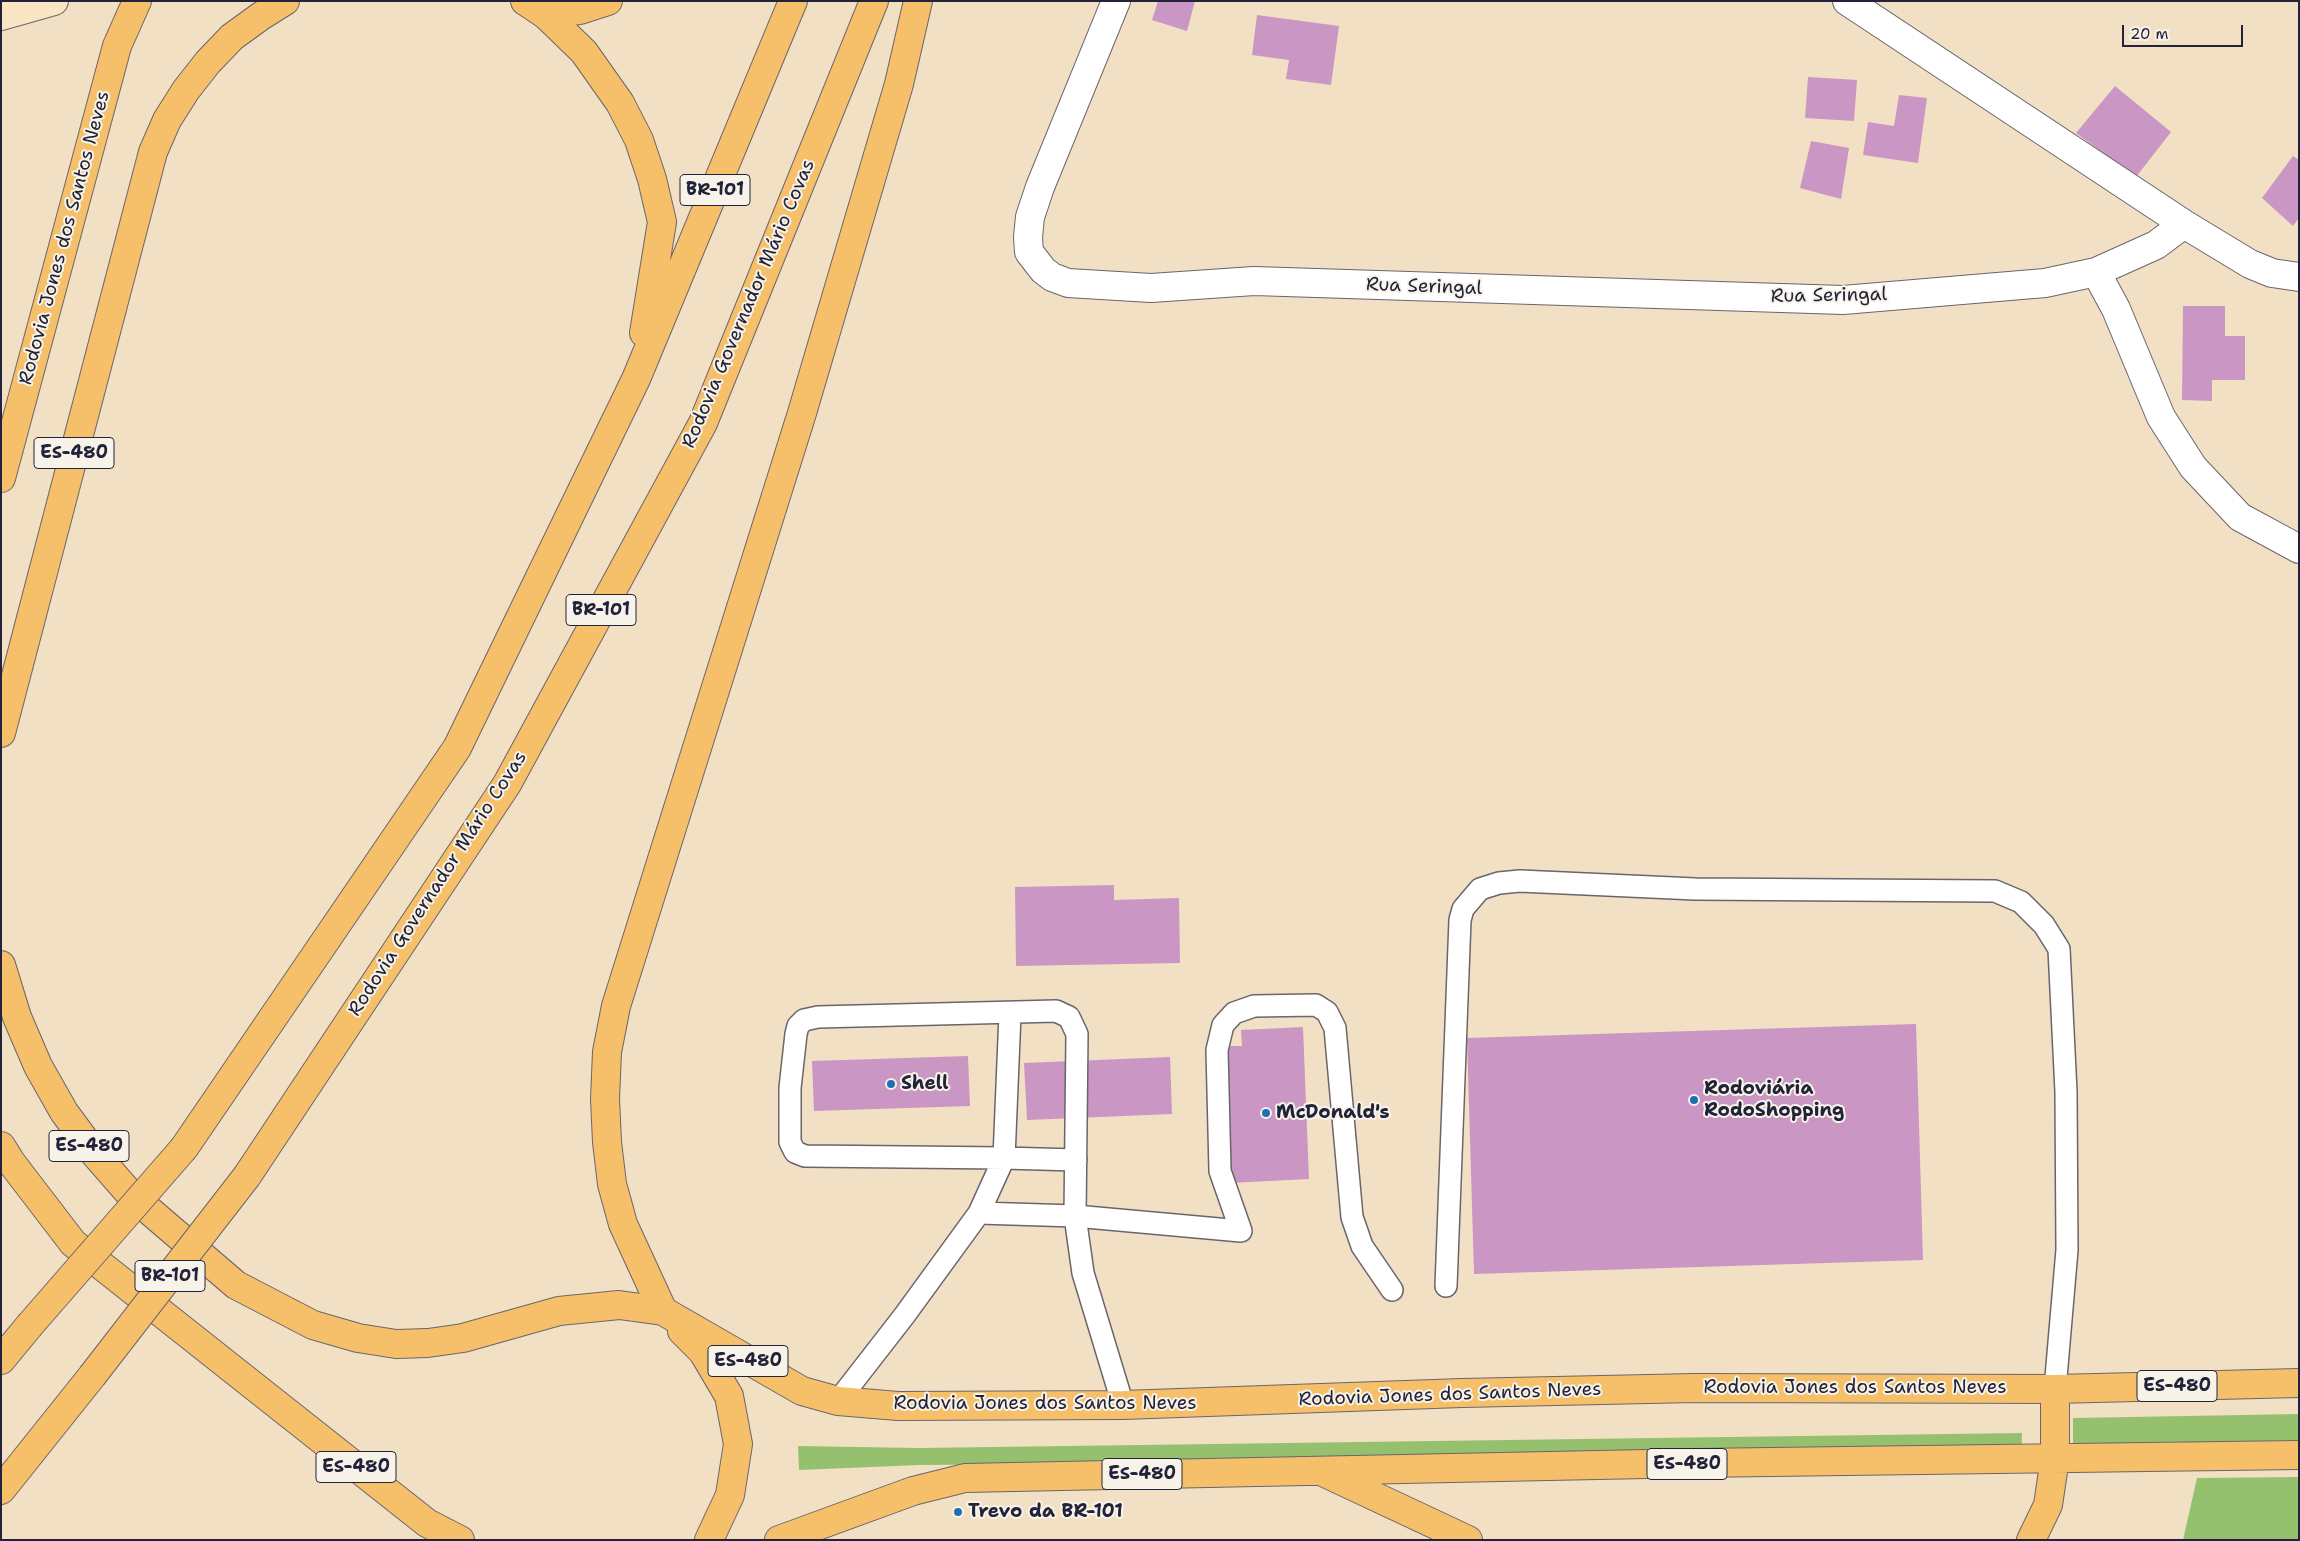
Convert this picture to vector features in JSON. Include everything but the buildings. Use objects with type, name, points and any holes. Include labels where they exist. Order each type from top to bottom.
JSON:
[{"type":"main road","points":[[1,16],[54,1]]},
{"type":"main road","name":"Rodovia Jones dos Santos Neves","points":[[1,478],[117,46],[137,1]]},
{"type":"main road","name":"ES-480","points":[[1,733],[153,152],[167,120],[186,90],[208,62],[239,32],[285,1]]},
{"type":"main road","points":[[536,8],[580,10],[608,1]]},
{"type":"main road","name":"BR-101","points":[[1,1360],[184,1148],[457,748],[636,379],[793,1]]},
{"type":"main road","name":"Rodovia Governador Mário Covas","points":[[1,1490],[247,1176],[507,784],[703,423],[874,1]]},
{"type":"main road","points":[[709,1540],[730,1495],[738,1444],[729,1396],[703,1352],[663,1311],[623,1224],[612,1184],[606,1142],[607,1052],[616,1006],[804,404],[899,84],[918,1]]},
{"type":"main road","points":[[536,8],[584,52],[616,96],[639,140],[652,179],[662,222],[636,379]]},
{"type":"main road","name":"Rodovia Jones dos Santos Neves","points":[[1,965],[17,1017],[38,1066],[64,1112],[95,1154],[130,1194],[236,1285],[313,1326],[358,1338],[396,1344],[428,1344],[463,1338],[558,1311],[619,1305],[663,1311],[802,1390],[838,1401],[898,1406],[1123,1406],[1462,1393],[1695,1388],[2055,1389],[2299,1383]]},
{"type":"main road","name":"ES-480","points":[[1,1146],[73,1244],[428,1523],[460,1540]]},
{"type":"main road","points":[[2030,1540],[2048,1505],[2055,1458],[2055,1389]]},
{"type":"main road","name":"ES-480","points":[[779,1540],[913,1491],[965,1478],[2299,1454]]},
{"type":"main road","points":[[1320,1471],[1468,1540]]},
{"type":"street","name":"Rua Seringal","points":[[1116,1],[1040,187],[1030,217],[1029,252],[1043,270],[1052,277],[1068,282],[1151,288],[1254,281],[1843,300],[2045,283],[2096,272],[2156,245],[2184,224]]},
{"type":"street","points":[[1847,1],[2184,224],[2250,264],[2272,272],[2299,278]]},
{"type":"street","points":[[2096,272],[2116,309],[2161,417],[2193,468],[2240,517],[2299,548]]},
{"type":"lane","points":[[1446,1286],[1460,920],[1463,909],[1472,896],[1480,889],[1499,883],[1520,881],[1695,889],[1994,890],[2021,902],[2044,925],[2059,949],[2066,1092],[2067,1250],[2055,1389]]},
{"type":"lane","points":[[979,1213],[1075,1216],[1241,1231],[1220,1171],[1217,1050],[1222,1025],[1234,1013],[1254,1006],[1316,1004],[1331,1017],[1336,1034],[1352,1217],[1362,1246],[1392,1290]]},
{"type":"lane","points":[[1076,1160],[805,1156],[796,1152],[790,1142],[790,1088],[798,1026],[804,1020],[818,1018],[1056,1012],[1069,1017],[1077,1034],[1076,1160],[1075,1216],[1084,1273],[1123,1406]]},
{"type":"lane","points":[[838,1401],[904,1316],[979,1213],[1004,1158],[1010,1014]]},
{"type":"green space","points":[[2299,1414],[2299,1440],[2073,1447],[2073,1418]]},
{"type":"green space","points":[[2022,1433],[2021,1457],[919,1465],[799,1470],[798,1446],[919,1448]]},
{"type":"green space","points":[[2299,1477],[2299,1540],[2183,1540],[2197,1478]]},
{"type":"place","name":"Shell","points":[[891,1084]]},
{"type":"place","name":"Rodoviária RodoShopping","points":[[1694,1100]]},
{"type":"place","name":"McDonald's","points":[[1266,1113]]},
{"type":"place","name":"Trevo da BR-101","points":[[958,1512]]}]
